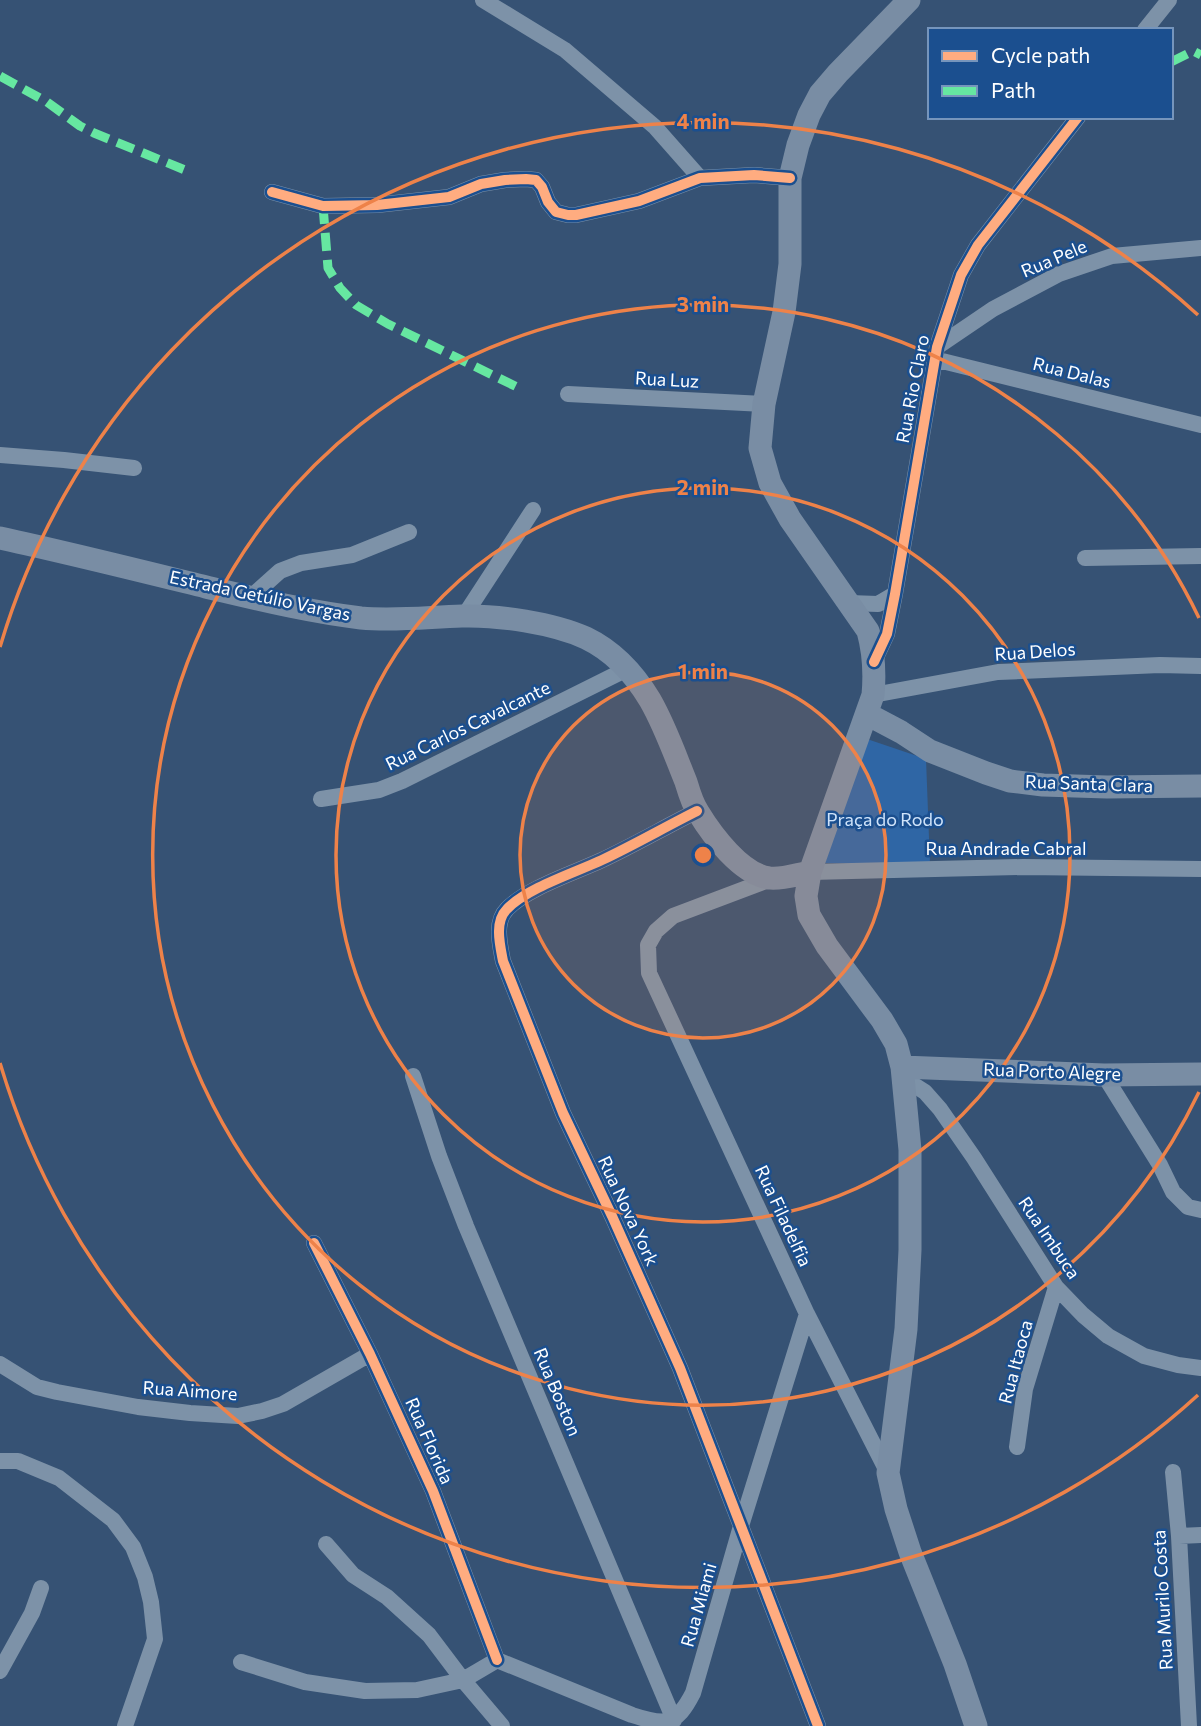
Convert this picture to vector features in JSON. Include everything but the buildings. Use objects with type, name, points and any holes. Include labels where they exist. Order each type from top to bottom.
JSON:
[{"type":"main road","points":[[909,0],[820,94],[798,145],[790,178],[790,264],[764,404],[760,448],[770,483],[790,519],[868,631],[874,662],[870,705],[810,872],[806,896],[809,915],[827,946],[882,1020],[896,1044],[903,1072],[910,1150],[910,1250],[906,1329],[888,1474],[910,1552],[955,1664],[976,1726]]},
{"type":"main road","name":"Estrada Getúlio Vargas","points":[[0,538],[322,612],[401,620],[464,616],[508,618],[557,628],[587,638],[627,669],[649,699],[665,729],[697,811],[727,852],[742,867],[771,879]]},
{"type":"main road","name":"Rua Santa Clara","points":[[870,705],[901,732],[930,751],[1010,781],[1094,787],[1201,786]]},
{"type":"main road","points":[[771,879],[810,872]]},
{"type":"main road","name":"Rua Porto Alegre","points":[[903,1072],[1201,1074]]},
{"type":"street","points":[[484,0],[565,50],[655,127],[700,178]]},
{"type":"street","points":[[1148,28],[1169,0]]},
{"type":"street","name":"Rua Rio Claro","points":[[874,662],[887,634],[895,594],[935,353],[961,275],[978,245],[1075,119]]},
{"type":"street","points":[[272,192],[323,206],[377,205],[449,197],[481,184],[526,178],[536,180],[556,212],[576,215],[639,201],[700,178],[754,174],[790,178]]},
{"type":"street","name":"Rua Pele","points":[[935,353],[993,309],[1059,274],[1112,256],[1201,248]]},
{"type":"street","name":"Rua Dalas","points":[[935,353],[1201,425]]},
{"type":"street","name":"Rua Luz","points":[[568,394],[764,404]]},
{"type":"street","points":[[0,468],[8,456],[134,468]]},
{"type":"street","points":[[464,616],[533,510]]},
{"type":"street","points":[[251,597],[280,571],[301,563],[352,555],[409,532]]},
{"type":"street","points":[[1085,558],[1201,556]]},
{"type":"street","points":[[849,603],[878,604],[895,594]]},
{"type":"street","name":"Rua Delos","points":[[870,705],[998,672],[1160,665],[1201,666]]},
{"type":"street","name":"Rua Carlos Cavalcante","points":[[321,799],[379,790],[402,781],[627,669]]},
{"type":"street","name":"Rua Nova York","points":[[697,811],[605,858],[530,892],[505,910],[500,923],[499,942],[503,961],[563,1112],[680,1368],[818,1726]]},
{"type":"street","name":"Rua Andrade Cabral","points":[[810,872],[1023,867],[1201,869]]},
{"type":"street","name":"Rua Filadelfia","points":[[771,879],[673,916],[656,931],[648,945],[649,973],[807,1314],[888,1474]]},
{"type":"street","name":"Rua Imbuca","points":[[903,1072],[940,1109],[1056,1287],[1083,1315],[1108,1336],[1144,1356],[1201,1368]]},
{"type":"street","points":[[1104,1075],[1160,1165],[1173,1192],[1188,1207],[1201,1210]]},
{"type":"street","name":"Rua Boston","points":[[413,1076],[439,1156],[466,1226],[674,1720]]},
{"type":"street","name":"Rua Florida","points":[[314,1243],[370,1354],[433,1491],[497,1660]]},
{"type":"street","name":"Rua Itaoca","points":[[1017,1447],[1025,1389],[1056,1287]]},
{"type":"street","name":"Rua Miami","points":[[674,1720],[685,1709],[693,1693],[741,1526],[807,1314]]},
{"type":"street","name":"Rua Aimore","points":[[0,1364],[37,1387],[57,1392],[138,1407],[238,1416],[283,1404],[370,1354]]},
{"type":"street","points":[[0,1461],[18,1461],[59,1478],[113,1520],[133,1547],[151,1602],[155,1639],[125,1726]]},
{"type":"street","name":"Rua Murilo Costa","points":[[1173,1472],[1189,1726]]},
{"type":"street","points":[[1179,1536],[1201,1535]]},
{"type":"street","points":[[326,1544],[353,1575],[387,1597],[429,1635],[502,1726]]},
{"type":"street","points":[[0,1671],[32,1613],[40,1588]]},
{"type":"street","points":[[241,1662],[305,1682],[365,1691],[417,1690],[463,1680],[497,1660],[632,1715],[655,1722],[674,1720]]},
{"type":"green space","name":"Praça do Rodo","points":[[867,739],[926,759],[930,864],[825,863]]},
{"type":"marked path","points":[[1173,61],[1193,51],[1201,55]]},
{"type":"marked path","points":[[0,76],[47,102],[80,126],[185,170]]},
{"type":"marked path","points":[[323,206],[328,268],[340,288],[356,305],[388,324],[519,388]]},
{"type":"cycle path","points":[[874,662],[887,634],[937,347],[961,275],[978,245],[1076,119]]},
{"type":"cycle path","points":[[272,192],[323,206],[377,205],[449,197],[481,184],[526,179],[536,180],[556,212],[576,215],[639,201],[700,178],[754,175],[790,178]]},
{"type":"cycle path","points":[[697,811],[614,854],[526,894],[503,914],[499,927],[500,941],[503,961],[563,1113],[680,1368],[818,1726]]},
{"type":"cycle path","points":[[314,1243],[370,1354],[433,1491],[497,1660]]}]
